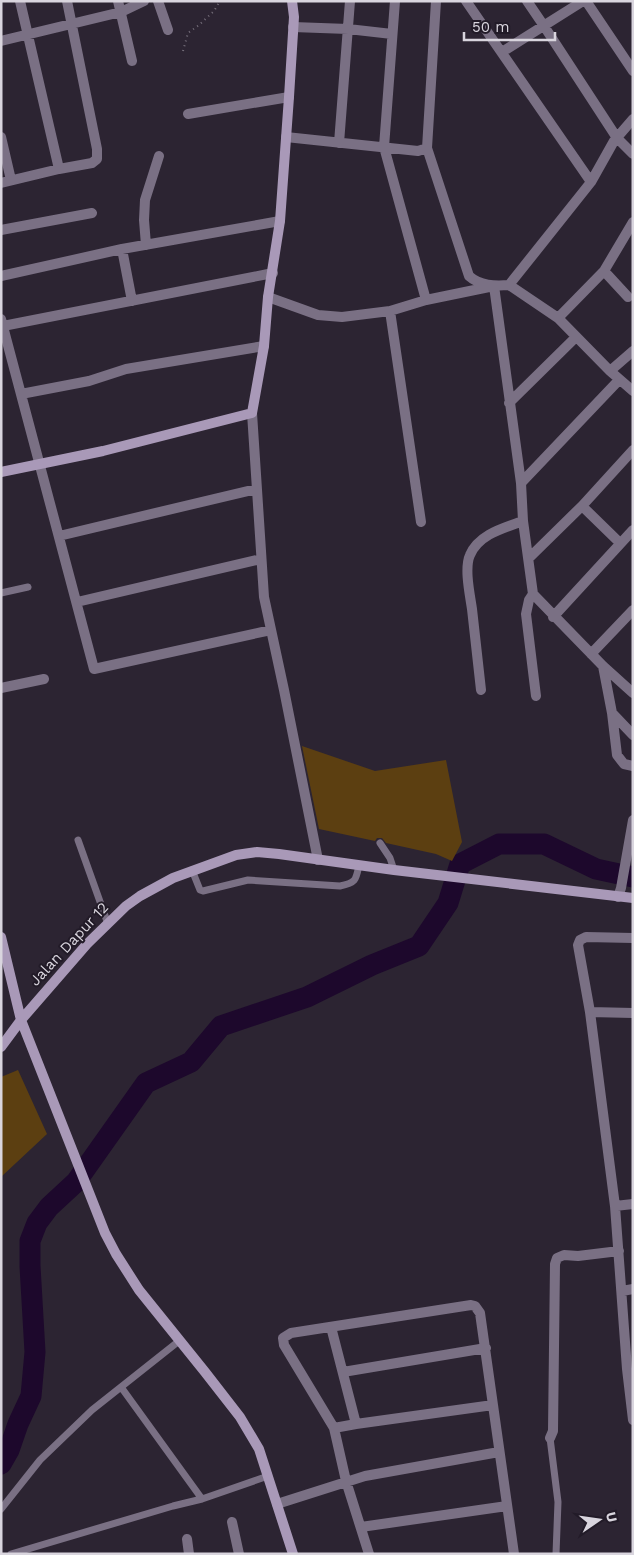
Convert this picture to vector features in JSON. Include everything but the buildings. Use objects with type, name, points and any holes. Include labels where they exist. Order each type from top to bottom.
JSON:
[{"type":"street","points":[[20,1],[59,168]]},
{"type":"street","points":[[1,137],[6,181],[59,168],[92,163],[96,159],[98,148],[67,1]]},
{"type":"street","points":[[118,1],[132,61]]},
{"type":"street","points":[[1,41],[121,12],[144,1]]},
{"type":"street","points":[[158,1],[168,30]]},
{"type":"street","points":[[292,1],[293,27],[290,97],[280,221],[268,298],[264,346],[252,413],[264,597],[318,860]]},
{"type":"street","points":[[340,142],[350,1]]},
{"type":"street","points":[[395,1],[384,147],[426,300]]},
{"type":"street","points":[[436,1],[427,148],[469,276],[474,280],[494,286]]},
{"type":"street","points":[[466,1],[591,182]]},
{"type":"street","points":[[527,1],[617,138],[633,154]]},
{"type":"street","points":[[502,52],[585,1],[633,71]]},
{"type":"street","points":[[293,27],[348,29],[392,34]]},
{"type":"street","points":[[188,114],[290,97]]},
{"type":"street","points":[[509,284],[591,182],[617,138],[633,119]]},
{"type":"street","points":[[286,137],[418,151],[427,148]]},
{"type":"street","points":[[146,245],[145,200],[159,156]]},
{"type":"street","points":[[1,230],[92,212]]},
{"type":"street","points":[[1,276],[122,249],[280,221]]},
{"type":"street","points":[[558,318],[604,271],[633,222]]},
{"type":"street","points":[[122,249],[132,301]]},
{"type":"street","points":[[604,271],[628,296]]},
{"type":"street","points":[[271,630],[94,669],[2,323],[132,301],[273,273]]},
{"type":"street","points":[[268,298],[318,315],[342,317],[390,311],[426,300],[509,284],[558,318],[633,392]]},
{"type":"street","points":[[494,286],[521,483],[523,521],[533,594],[602,666],[633,693]]},
{"type":"street","points":[[390,311],[421,522]]},
{"type":"street","points":[[509,403],[576,337]]},
{"type":"street","points":[[21,394],[89,381],[126,369],[264,346]]},
{"type":"street","points":[[610,371],[633,350]]},
{"type":"street","points":[[521,483],[619,380]]},
{"type":"street","points":[[1,472],[103,451],[252,413]]},
{"type":"street","points":[[529,558],[582,506],[633,450]]},
{"type":"street","points":[[59,536],[256,489]]},
{"type":"street","points":[[582,506],[620,543]]},
{"type":"street","points":[[481,690],[468,576],[469,556],[483,539],[493,532],[523,521]]},
{"type":"street","points":[[553,617],[633,530]]},
{"type":"street","points":[[77,602],[261,559]]},
{"type":"street","points":[[533,594],[529,600],[526,614],[536,696]]},
{"type":"street","points":[[591,654],[633,610]]},
{"type":"street","points":[[602,666],[612,713],[616,755],[624,764],[633,766]]},
{"type":"street","points":[[1,688],[44,679]]},
{"type":"street","points":[[612,713],[633,735]]},
{"type":"street","points":[[620,892],[633,820]]},
{"type":"street","name":"Jalan Dapur 12","points":[[1,1047],[21,1020],[87,944],[126,906],[173,878],[236,854],[257,852],[488,882],[620,892],[633,898]]},
{"type":"street","points":[[1,936],[6,977],[21,1020],[105,1233],[139,1290],[240,1416],[259,1449],[293,1554]]},
{"type":"street","points":[[633,938],[586,936],[580,940],[578,945],[590,1012],[616,1206],[633,1420]]},
{"type":"street","points":[[590,1012],[633,1013]]},
{"type":"street","points":[[616,1206],[633,1204]]},
{"type":"street","points":[[550,1438],[553,1431],[555,1264],[557,1258],[564,1255],[578,1256],[619,1251]]},
{"type":"street","points":[[622,1291],[633,1289]]},
{"type":"street","points":[[369,1554],[346,1482],[334,1428],[283,1342],[285,1336],[291,1333],[470,1304],[475,1306],[480,1313],[514,1554]]},
{"type":"street","points":[[331,1328],[356,1424]]},
{"type":"street","points":[[343,1372],[486,1348]]},
{"type":"street","points":[[334,1428],[493,1405]]},
{"type":"street","points":[[277,1504],[365,1476],[499,1452]]},
{"type":"street","points":[[361,1527],[507,1506]]},
{"type":"street","points":[[232,1522],[239,1554]]},
{"type":"street","points":[[187,1539],[190,1554]]},
{"type":"lane","points":[[1,593],[28,587]]},
{"type":"lane","points":[[78,840],[108,924]]},
{"type":"lane","points":[[380,842],[390,858],[394,870]]},
{"type":"lane","points":[[192,870],[198,887],[203,891],[248,880],[340,886],[350,884],[356,879],[359,865]]},
{"type":"lane","points":[[1,1509],[40,1460],[92,1410],[179,1341]]},
{"type":"lane","points":[[121,1387],[202,1499]]},
{"type":"lane","points":[[550,1438],[558,1502],[556,1554]]},
{"type":"lane","points":[[11,1554],[202,1499],[268,1476]]},
{"type":"path","points":[[183,51],[188,33],[214,11],[220,1]]},
{"type":"waterway","points":[[1,1464],[9,1450],[31,1396],[35,1352],[30,1241],[37,1223],[49,1207],[76,1182],[146,1083],[191,1062],[221,1026],[307,997],[372,965],[419,946],[448,903],[460,864],[499,844],[544,844],[596,869],[633,877]]}]
